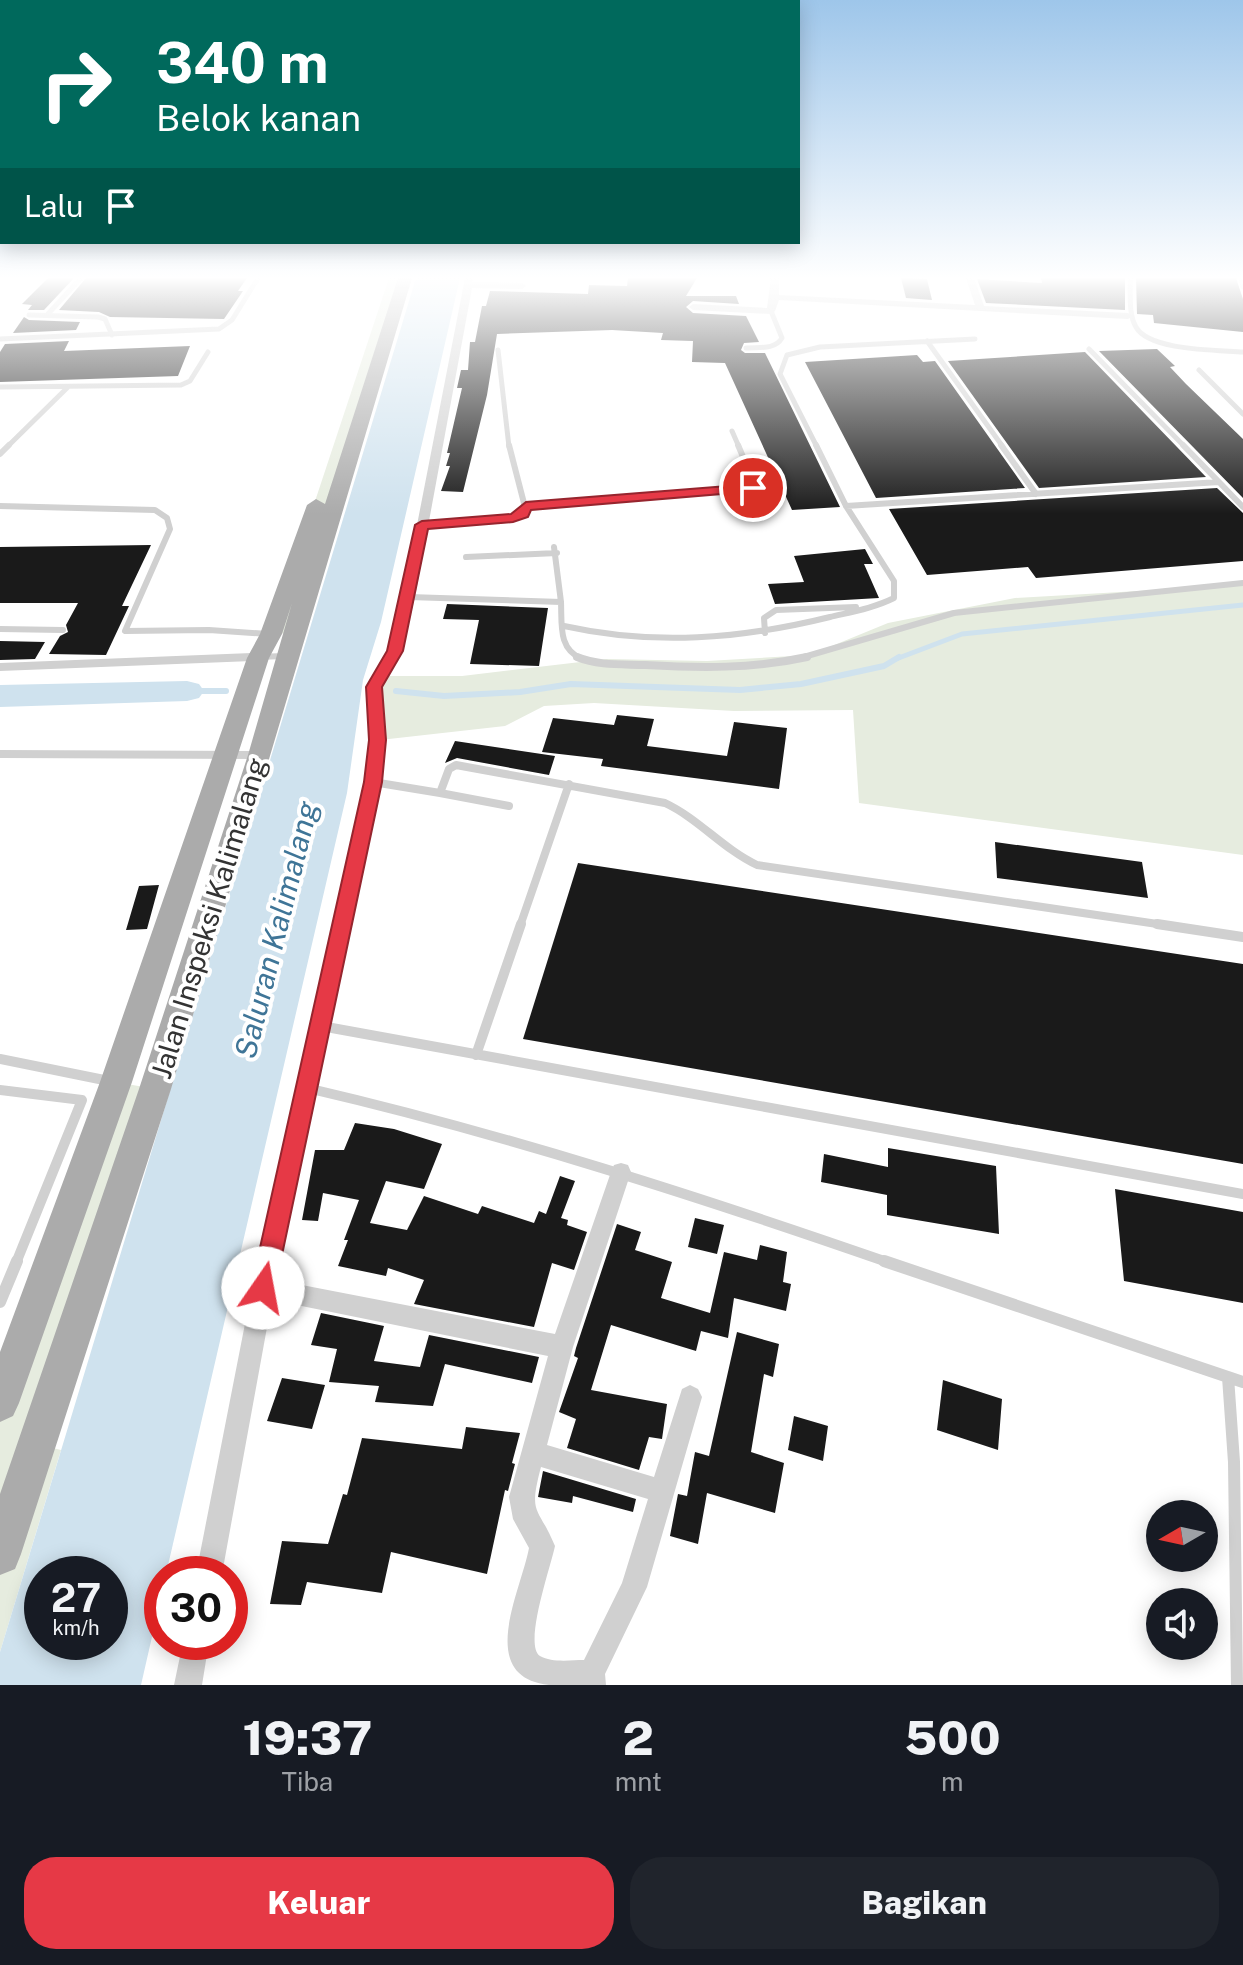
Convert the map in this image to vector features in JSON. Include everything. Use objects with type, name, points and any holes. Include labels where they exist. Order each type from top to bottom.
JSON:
[{"type":"main road","name":"Jalan Inspeksi Kalimalang","points":[[0,1403],[116,1082],[228,754],[284,662],[331,489],[372,357]]},
{"type":"main road","name":"Jalan Inspeksi Kalimalang","points":[[0,1554],[150,1104],[260,755],[254,713],[256,667],[331,489]]},
{"type":"street","points":[[212,1556],[263,1288],[373,782],[377,740],[374,687],[395,651],[409,597],[454,357]]},
{"type":"street","points":[[621,1172],[562,1347],[521,1497],[525,1519],[542,1546],[518,1645],[523,1661],[534,1671],[592,1679],[634,1587],[690,1397]]},
{"type":"street","points":[[263,1288],[562,1347]]},
{"type":"street","points":[[535,1453],[661,1491]]},
{"type":"street","points":[[188,1685],[193,1660]]},
{"type":"lane","points":[[0,387],[186,384],[205,357]]},
{"type":"lane","points":[[422,525],[513,518],[523,514],[526,506],[505,432],[499,357]]},
{"type":"lane","points":[[564,626],[615,637],[686,640],[765,633],[868,608],[894,598],[894,581],[846,506],[780,374],[782,357]]},
{"type":"lane","points":[[938,357],[1036,494]]},
{"type":"lane","points":[[1096,357],[1243,507]]},
{"type":"lane","points":[[1199,370],[1243,414]]},
{"type":"lane","points":[[0,454],[67,388]]},
{"type":"lane","points":[[526,506],[753,488],[755,485],[732,431]]},
{"type":"lane","points":[[0,444],[11,444]]},
{"type":"lane","points":[[846,506],[1219,482]]},
{"type":"lane","points":[[0,506],[140,508],[155,510],[167,518],[170,529],[121,630],[293,633]]},
{"type":"lane","points":[[466,557],[556,550],[564,626],[562,640],[567,651],[592,662],[694,667],[759,665],[824,653],[905,623],[955,613],[1243,583]]},
{"type":"lane","points":[[409,597],[561,602]]},
{"type":"lane","points":[[765,633],[764,618],[776,610],[868,608]]},
{"type":"lane","points":[[0,629],[63,630]]},
{"type":"lane","points":[[0,667],[256,667],[284,662]]},
{"type":"lane","points":[[0,754],[260,755]]},
{"type":"lane","points":[[440,793],[449,769],[456,765],[569,784],[665,803],[686,813],[742,858],[757,865],[1243,937]]},
{"type":"lane","points":[[373,782],[509,806]]},
{"type":"lane","points":[[476,1055],[569,784]]},
{"type":"lane","points":[[321,1026],[1243,1194]]},
{"type":"lane","points":[[0,1059],[116,1082]]},
{"type":"lane","points":[[307,1088],[456,1122],[621,1172],[1243,1382]]},
{"type":"lane","points":[[0,1090],[82,1100],[0,1302]]},
{"type":"lane","points":[[1228,1377],[1238,1464],[1237,1685]]},
{"type":"shaded area","points":[[363,357],[380,357],[293,633],[271,634]]},
{"type":"shaded area","points":[[1243,585],[1243,855],[859,803],[853,710],[734,711],[594,703],[544,706],[505,726],[380,740],[382,676],[462,676],[606,659],[707,661],[810,655],[888,623],[1015,598]]},
{"type":"shaded area","points":[[116,1082],[155,1089],[37,1444],[61,1450],[29,1556],[24,1556],[24,1573],[0,1652],[0,1403]]},
{"type":"water","name":"Saluran Kalimalang","points":[[392,357],[442,357],[381,622],[363,680],[347,793],[170,1556],[144,1556],[144,1660],[147,1660],[141,1685],[0,1685],[0,1652],[24,1573],[24,1660],[128,1660],[128,1556],[29,1556]]},
{"type":"building","points":[[0,357],[186,357],[178,376],[0,382]]},
{"type":"building","points":[[469,357],[493,357],[463,492],[441,491],[450,466],[446,466],[450,453],[447,453],[462,388],[457,388],[461,370],[468,370]]},
{"type":"building","points":[[692,357],[767,357],[840,507],[792,510],[725,363],[692,362]]},
{"type":"building","points":[[891,357],[918,357],[923,362],[935,361],[1025,488],[876,498],[805,362]]},
{"type":"building","points":[[1089,357],[1206,477],[1039,488],[948,361]]},
{"type":"building","points":[[1105,357],[1165,357],[1175,366],[1170,367],[1243,439],[1243,498]]},
{"type":"building","points":[[1217,488],[1243,513],[1243,561],[1036,578],[1028,567],[927,575],[889,509]]},
{"type":"building","points":[[151,545],[122,606],[129,606],[106,655],[49,654],[60,636],[68,632],[66,625],[78,603],[0,603],[0,547]]},
{"type":"building","points":[[865,549],[873,564],[864,564],[879,598],[775,604],[768,584],[804,582],[794,556]]},
{"type":"building","points":[[447,604],[548,608],[539,666],[470,664],[479,620],[443,619]]},
{"type":"building","points":[[0,641],[45,642],[35,659],[0,660]]},
{"type":"building","points":[[617,715],[654,719],[647,746],[727,756],[734,722],[787,728],[779,789],[601,766],[603,759],[542,752],[553,718],[614,725]]},
{"type":"building","points":[[455,741],[555,756],[549,775],[457,758],[445,763]]},
{"type":"building","points":[[995,842],[1142,862],[1148,898],[997,878]]},
{"type":"building","points":[[578,863],[1243,964],[1243,1164],[523,1039]]},
{"type":"building","points":[[159,885],[147,929],[126,930],[139,886]]},
{"type":"building","points":[[355,1123],[394,1129],[442,1144],[424,1189],[386,1181],[370,1223],[407,1230],[424,1196],[478,1214],[482,1206],[534,1223],[539,1211],[546,1214],[560,1176],[575,1181],[561,1218],[568,1220],[567,1225],[587,1232],[574,1270],[552,1263],[534,1327],[414,1304],[424,1280],[388,1268],[386,1276],[338,1266],[359,1200],[323,1193],[318,1221],[302,1220],[315,1150],[344,1150]]},
{"type":"building","points":[[888,1148],[996,1166],[999,1234],[887,1215],[887,1195],[821,1182],[824,1154],[888,1167]]},
{"type":"building","points":[[1115,1189],[1243,1212],[1243,1303],[1124,1281]]},
{"type":"building","points":[[695,1218],[724,1225],[717,1254],[688,1247]]},
{"type":"building","points":[[617,1224],[641,1232],[635,1250],[672,1262],[661,1298],[710,1313],[724,1252],[757,1260],[760,1245],[787,1252],[783,1282],[791,1284],[786,1311],[734,1298],[728,1338],[701,1331],[696,1351],[611,1325],[591,1390],[667,1404],[662,1439],[649,1437],[639,1470],[567,1448],[576,1419],[559,1412],[578,1358],[574,1356],[576,1348]]},
{"type":"building","points":[[321,1313],[384,1326],[374,1361],[420,1367],[429,1335],[539,1357],[532,1383],[445,1364],[433,1406],[375,1402],[379,1386],[329,1382],[337,1349],[311,1345]]},
{"type":"building","points":[[737,1332],[779,1344],[773,1377],[764,1374],[751,1452],[784,1463],[775,1513],[707,1493],[698,1544],[670,1536],[678,1494],[687,1496],[695,1452],[709,1456]]},
{"type":"building","points":[[282,1378],[325,1385],[312,1429],[267,1421]]},
{"type":"building","points":[[943,1380],[1002,1399],[998,1450],[937,1430]]},
{"type":"building","points":[[794,1416],[828,1426],[823,1461],[788,1450]]},
{"type":"building","points":[[466,1427],[520,1433],[487,1574],[391,1552],[382,1593],[307,1582],[301,1605],[270,1604],[282,1541],[328,1544],[343,1494],[347,1495],[362,1438],[462,1449]]},
{"type":"building","points":[[543,1471],[636,1499],[633,1512],[573,1496],[572,1503],[538,1497]]},
{"type":"waterway","points":[[896,659],[962,634],[1243,605]]},
{"type":"waterway","points":[[396,691],[444,696],[520,692],[571,684],[740,690],[801,684],[884,666],[899,657]]},
{"type":"waterway","points":[[187,691],[226,691]]},
{"type":"waterway","points":[[0,696],[187,691]]},
{"type":"route","points":[[263,1288],[373,782],[377,740],[374,687],[395,651],[422,525],[513,518],[523,514],[526,506],[753,488]]}]
